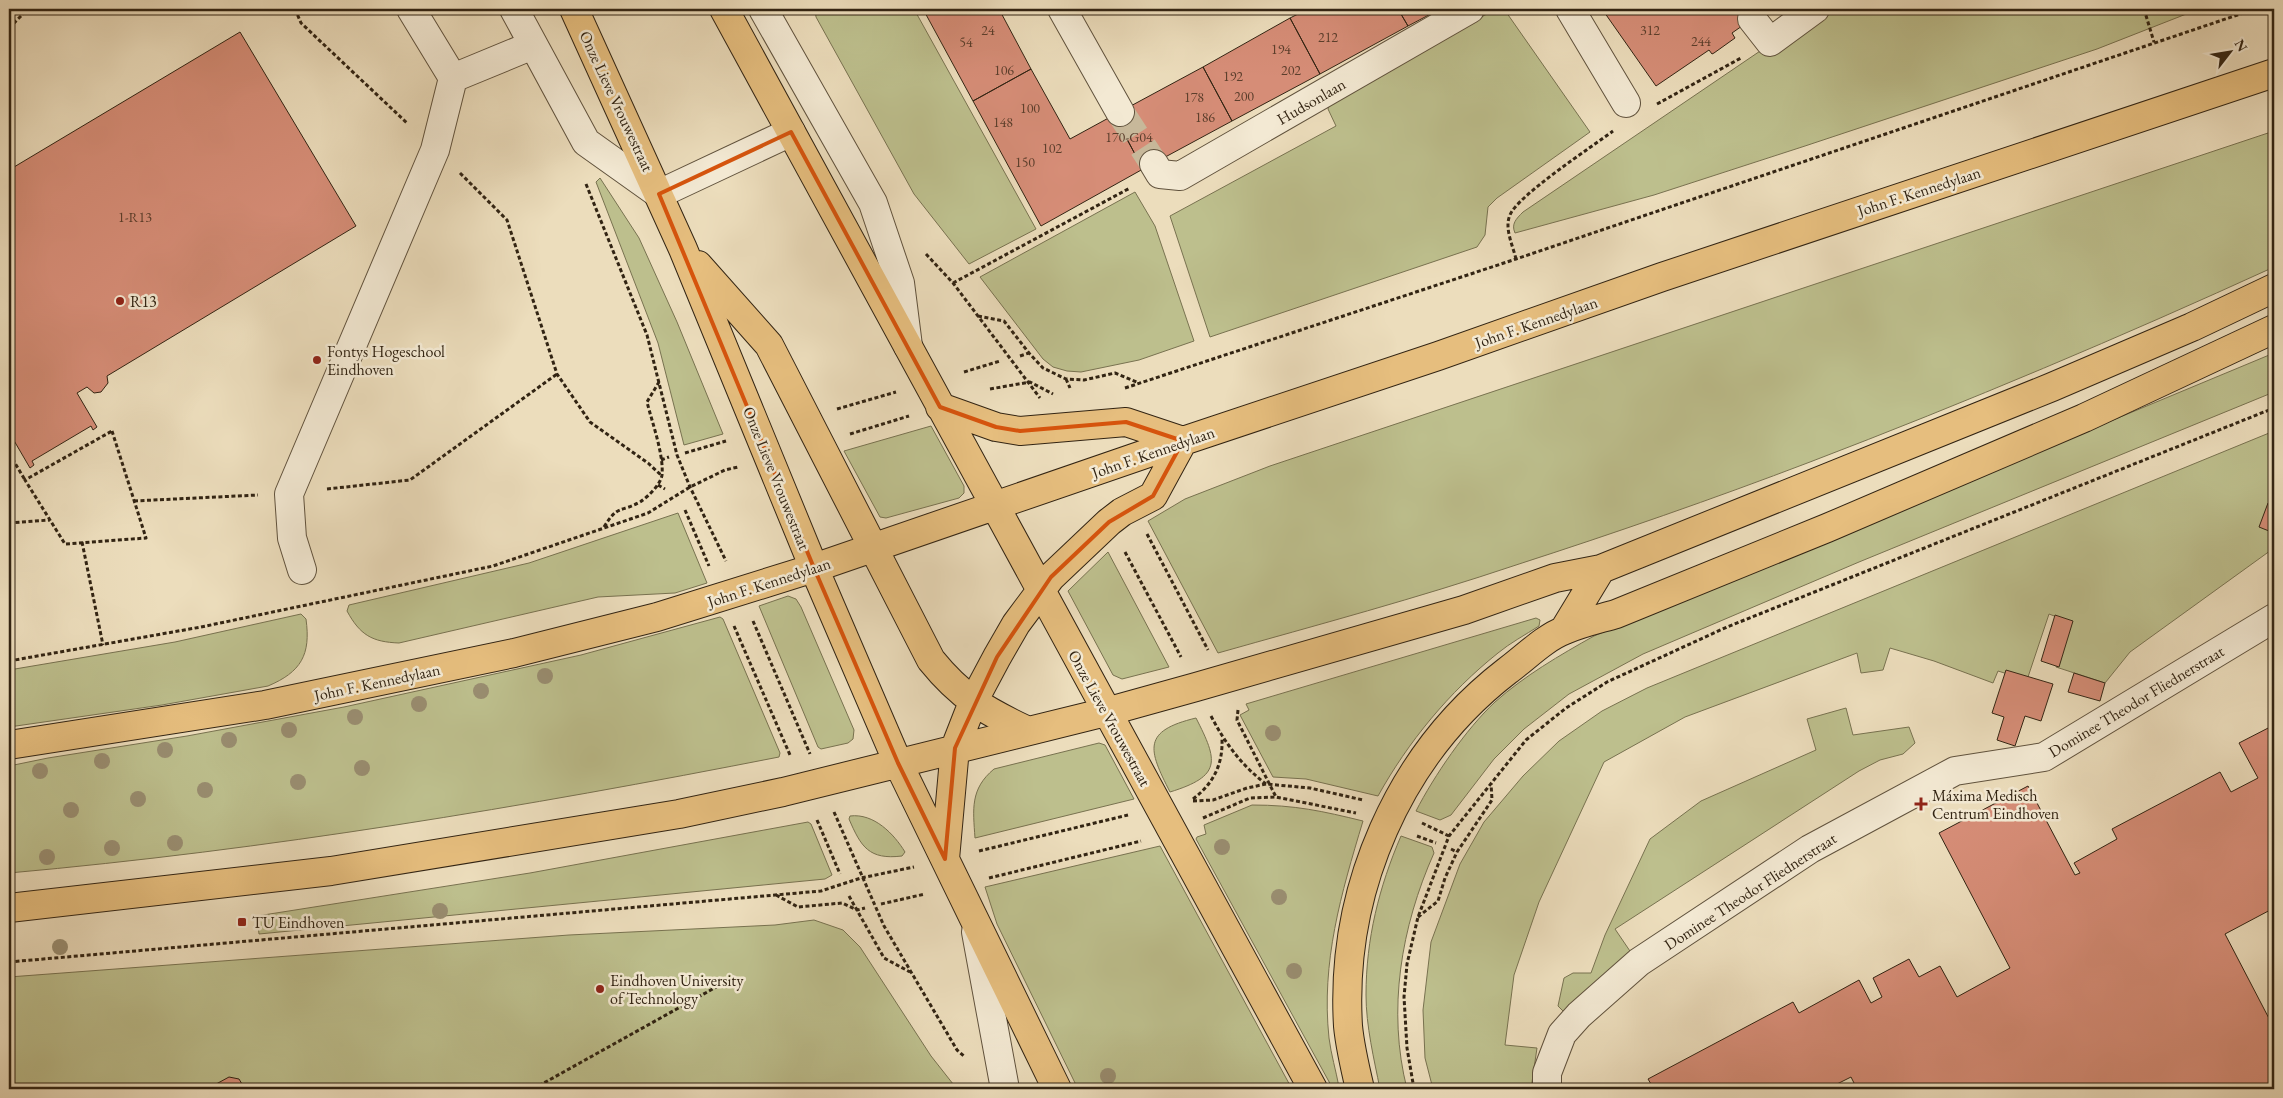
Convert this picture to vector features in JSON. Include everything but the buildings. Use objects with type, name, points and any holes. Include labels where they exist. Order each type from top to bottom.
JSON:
[{"type":"main road","name":"Onze Lieve Vrouwestraat","points":[[574,9],[683,249],[814,568],[898,763],[1057,1089]]},
{"type":"main road","name":"Onze Lieve Vrouwestraat","points":[[724,9],[1313,1089]]},
{"type":"main road","name":"John F. Kennedylaan","points":[[9,745],[265,705],[504,655],[657,617],[814,568],[1806,229],[2274,73]]},
{"type":"main road","points":[[683,249],[768,345],[931,660],[951,684],[973,702],[990,713],[1026,730]]},
{"type":"main road","points":[[9,908],[331,871],[680,814],[822,784],[1026,730],[1106,712],[1455,612],[1555,578],[1601,568],[2052,387],[2192,327],[2274,288]]},
{"type":"main road","points":[[1360,1089],[1348,1028],[1347,995],[1351,937],[1362,886],[1388,817],[1417,768],[1452,722],[1493,682],[1564,630],[1616,614],[1952,475],[2084,418],[2274,329]]},
{"type":"main road","points":[[940,407],[996,427],[1020,431],[1126,422],[1182,441],[1152,496],[1122,512],[1075,553],[1040,590],[1016,624],[973,702],[955,748],[945,859]]},
{"type":"main road","points":[[1564,630],[1601,568]]},
{"type":"street","points":[[302,570],[292,538],[289,494],[436,150],[453,78],[411,9]]},
{"type":"street","name":"Onze Lieve Vrouwestraat","points":[[514,9],[586,142],[659,194]]},
{"type":"street","name":"Onze Lieve Vrouwestraat","points":[[763,9],[873,203],[900,283],[908,346]]},
{"type":"street","points":[[1062,9],[1120,112]]},
{"type":"street","name":"Hudsonlaan","points":[[1180,176],[1470,9]]},
{"type":"street","points":[[1570,9],[1626,102]]},
{"type":"street","points":[[1752,19],[1770,42],[1815,9]]},
{"type":"street","points":[[453,78],[533,44]]},
{"type":"street","points":[[659,194],[791,132]]},
{"type":"street","points":[[1154,164],[1160,174],[1180,176]]},
{"type":"street","name":"Dominee Theodor Fliednerstraat","points":[[1547,1089],[1547,1073],[1562,1034],[1578,1015],[1639,962],[1810,849],[1955,771],[2044,756],[2274,618]]},
{"type":"street","name":"Onze Lieve Vrouwestraat","points":[[975,923],[1005,1089]]},
{"type":"path","points":[[9,28],[28,9]]},
{"type":"path","points":[[295,9],[301,23],[436,150],[507,220],[557,374],[590,422],[648,463],[662,476]]},
{"type":"path","points":[[2144,9],[2154,42]]},
{"type":"path","points":[[1121,389],[1516,259],[2255,9]]},
{"type":"path","points":[[586,142],[582,173],[647,335],[677,455],[690,487],[728,565]]},
{"type":"path","points":[[953,283],[1130,188],[1180,176]]},
{"type":"path","points":[[1045,405],[1030,382],[978,316],[1004,321],[1029,354],[1043,368],[1066,379],[1084,380],[1115,373],[1140,383]]},
{"type":"path","points":[[1020,356],[1029,354]]},
{"type":"path","points":[[964,372],[1000,361]]},
{"type":"path","points":[[134,501],[289,494],[410,480],[557,374]]},
{"type":"path","points":[[1066,379],[1070,388]]},
{"type":"path","points":[[659,382],[647,402],[661,460],[662,476],[658,485],[641,502],[612,513],[603,528],[648,513],[690,487],[725,470],[736,467]]},
{"type":"path","points":[[983,392],[1030,382],[1048,393],[1057,395]]},
{"type":"path","points":[[834,410],[901,390]]},
{"type":"path","points":[[1414,1089],[1406,1048],[1404,997],[1408,964],[1418,918],[1449,836],[1526,740],[1566,708],[1607,682],[1727,627],[2274,408]]},
{"type":"path","points":[[847,435],[914,415]]},
{"type":"path","points":[[9,453],[25,480],[65,544],[146,538],[112,431],[25,480]]},
{"type":"path","points":[[685,453],[726,441]]},
{"type":"path","points":[[661,460],[669,457]]},
{"type":"path","points":[[658,485],[664,489]]},
{"type":"path","points":[[685,510],[712,572]]},
{"type":"path","points":[[9,524],[50,520]]},
{"type":"path","points":[[1142,526],[1211,655]]},
{"type":"path","points":[[82,542],[103,644]]},
{"type":"path","points":[[1123,548],[1184,663]]},
{"type":"path","points":[[751,617],[809,751]]},
{"type":"path","points":[[733,623],[790,755]]},
{"type":"path","points":[[1238,706],[1236,720],[1268,785],[1276,797]]},
{"type":"path","points":[[1209,714],[1222,738],[1246,769],[1268,785]]},
{"type":"path","points":[[1222,738],[1221,760],[1215,775],[1204,791],[1190,801],[1213,800],[1247,788],[1268,785],[1310,788],[1369,802]]},
{"type":"path","points":[[1418,918],[1438,901],[1457,852],[1492,800],[1491,783]]},
{"type":"path","points":[[1200,823],[1203,818],[1250,798],[1276,797],[1320,804],[1361,814]]},
{"type":"path","points":[[978,851],[1134,814]]},
{"type":"path","points":[[836,816],[861,878],[884,926],[957,1050],[971,1063]]},
{"type":"path","points":[[817,820],[840,874]]},
{"type":"path","points":[[1415,820],[1449,836]]},
{"type":"path","points":[[1412,834],[1436,843]]},
{"type":"path","points":[[983,879],[1146,840]]},
{"type":"path","points":[[1451,849],[1457,852]]},
{"type":"path","points":[[9,962],[821,891],[861,878],[912,867]]},
{"type":"path","points":[[881,904],[925,894]]},
{"type":"path","points":[[775,895],[798,907],[842,903],[857,910],[865,908]]},
{"type":"path","points":[[849,896],[884,958],[911,972]]},
{"type":"path","points":[[533,1089],[736,976]]},
{"type":"highlighted area","points":[[791,132],[940,407],[996,427],[1020,431],[1126,422],[1183,441],[1153,496],[1109,522],[1051,577],[997,657],[955,748],[945,859],[898,763],[814,568],[659,194]]},
{"type":"green space","points":[[815,9],[914,9],[1036,229],[969,264],[914,194],[816,17]]},
{"type":"green space","points":[[1496,9],[1504,9],[1590,132],[1497,198],[1488,207],[1485,235],[1477,247],[1210,337],[1170,216],[1336,126],[1328,109],[1331,99]]},
{"type":"green space","points":[[1822,9],[2199,9],[2097,49],[1805,146],[1654,195],[1515,233],[1515,222],[1523,212]]},
{"type":"green space","points":[[2274,131],[2274,267],[2159,319],[1985,392],[1810,462],[1664,515],[1442,589],[1218,653],[1148,521],[1185,499],[1270,466]]},
{"type":"green space","points":[[600,178],[639,238],[677,322],[723,434],[684,445],[658,343],[596,182]]},
{"type":"green space","points":[[1135,192],[1155,226],[1194,341],[1139,360],[1081,372],[1053,367],[1043,359],[980,277]]},
{"type":"green space","points":[[2274,353],[2274,392],[1859,562],[1643,654],[1569,694],[1524,729],[1494,759],[1451,815],[1440,820],[1416,811],[1451,754],[1495,702],[1506,692],[1555,658],[1594,636]]},
{"type":"green space","points":[[931,426],[964,486],[964,493],[959,498],[886,518],[880,517],[844,451]]},
{"type":"green space","points":[[2274,431],[2274,548],[2130,652],[2105,683],[2056,667],[2070,622],[2049,614],[2027,680],[1998,671],[1993,683],[1934,661],[1890,648],[1883,670],[1861,673],[1857,653],[1685,717],[1604,762],[1539,902],[1514,975],[1505,1045],[1537,1048],[1531,1089],[1433,1089],[1425,1058],[1423,1010],[1431,942],[1460,864],[1484,822],[1523,776],[1559,741],[1602,711],[1647,688]]},
{"type":"green space","points":[[678,513],[707,583],[675,593],[598,597],[399,643],[381,641],[368,636],[357,626],[347,611],[349,605],[529,563]]},
{"type":"green space","points":[[1108,552],[1169,667],[1122,679],[1113,675],[1068,591]]},
{"type":"green space","points":[[788,596],[796,599],[801,607],[854,730],[853,739],[848,743],[821,749],[818,747],[759,606]]},
{"type":"green space","points":[[301,614],[306,619],[307,643],[301,661],[289,675],[268,686],[162,705],[9,727],[9,670],[175,642]]},
{"type":"green space","points":[[720,617],[723,619],[780,753],[779,757],[491,810],[395,825],[202,852],[9,873],[9,766],[344,707],[581,655]]},
{"type":"green space","points":[[1536,618],[1540,620],[1539,626],[1498,653],[1446,701],[1416,737],[1378,796],[1306,779],[1273,777],[1240,715],[1249,710],[1246,704]]},
{"type":"green space","points":[[1846,708],[1853,735],[1909,727],[1915,743],[1903,754],[1880,760],[1859,771],[1615,929],[1632,954],[1564,1012],[1558,1006],[1564,978],[1573,973],[1591,973],[1605,935],[1650,839],[1701,801],[1816,750],[1807,719]]},
{"type":"green space","points":[[1196,718],[1209,745],[1211,765],[1207,773],[1199,780],[1170,792],[1157,764],[1154,744],[1158,736],[1166,729],[1178,723]]},
{"type":"green space","points":[[1099,743],[1105,745],[1134,799],[975,838],[974,809],[977,792],[986,777],[994,769]]},
{"type":"green space","points":[[1252,805],[1308,809],[1363,821],[1340,902],[1330,955],[1327,1010],[1329,1038],[1339,1087],[1333,1089],[1196,839],[1206,834],[1204,825]]},
{"type":"green space","points":[[850,816],[859,816],[875,821],[895,838],[905,852],[902,856],[891,857],[881,856],[868,850],[858,837],[849,819]]},
{"type":"green space","points":[[808,822],[811,824],[832,875],[825,879],[259,934],[257,916],[530,873]]},
{"type":"green space","points":[[1401,836],[1432,847],[1434,853],[1413,910],[1401,969],[1398,1029],[1407,1089],[1380,1089],[1367,1019],[1368,954],[1380,894]]},
{"type":"green space","points":[[1160,846],[1292,1089],[1078,1089],[997,924],[985,887]]},
{"type":"green space","name":"Eindhoven University of Technology","points":[[814,920],[843,930],[860,947],[931,1056],[957,1089],[9,1089],[9,977],[569,935],[775,925]]},
{"type":"tunnel","points":[[1120,112],[1154,164]]},
{"type":"place","name":"R13","points":[[120,301]]},
{"type":"place","name":"Fontys Hogeschool Eindhoven","points":[[317,360]]},
{"type":"place","name":"Máxima Medisch Centrum Eindhoven","points":[[1921,804]]},
{"type":"place","name":"TU Eindhoven","points":[[242,922]]},
{"type":"place","name":"Eindhoven University of Technology","points":[[600,989]]}]
